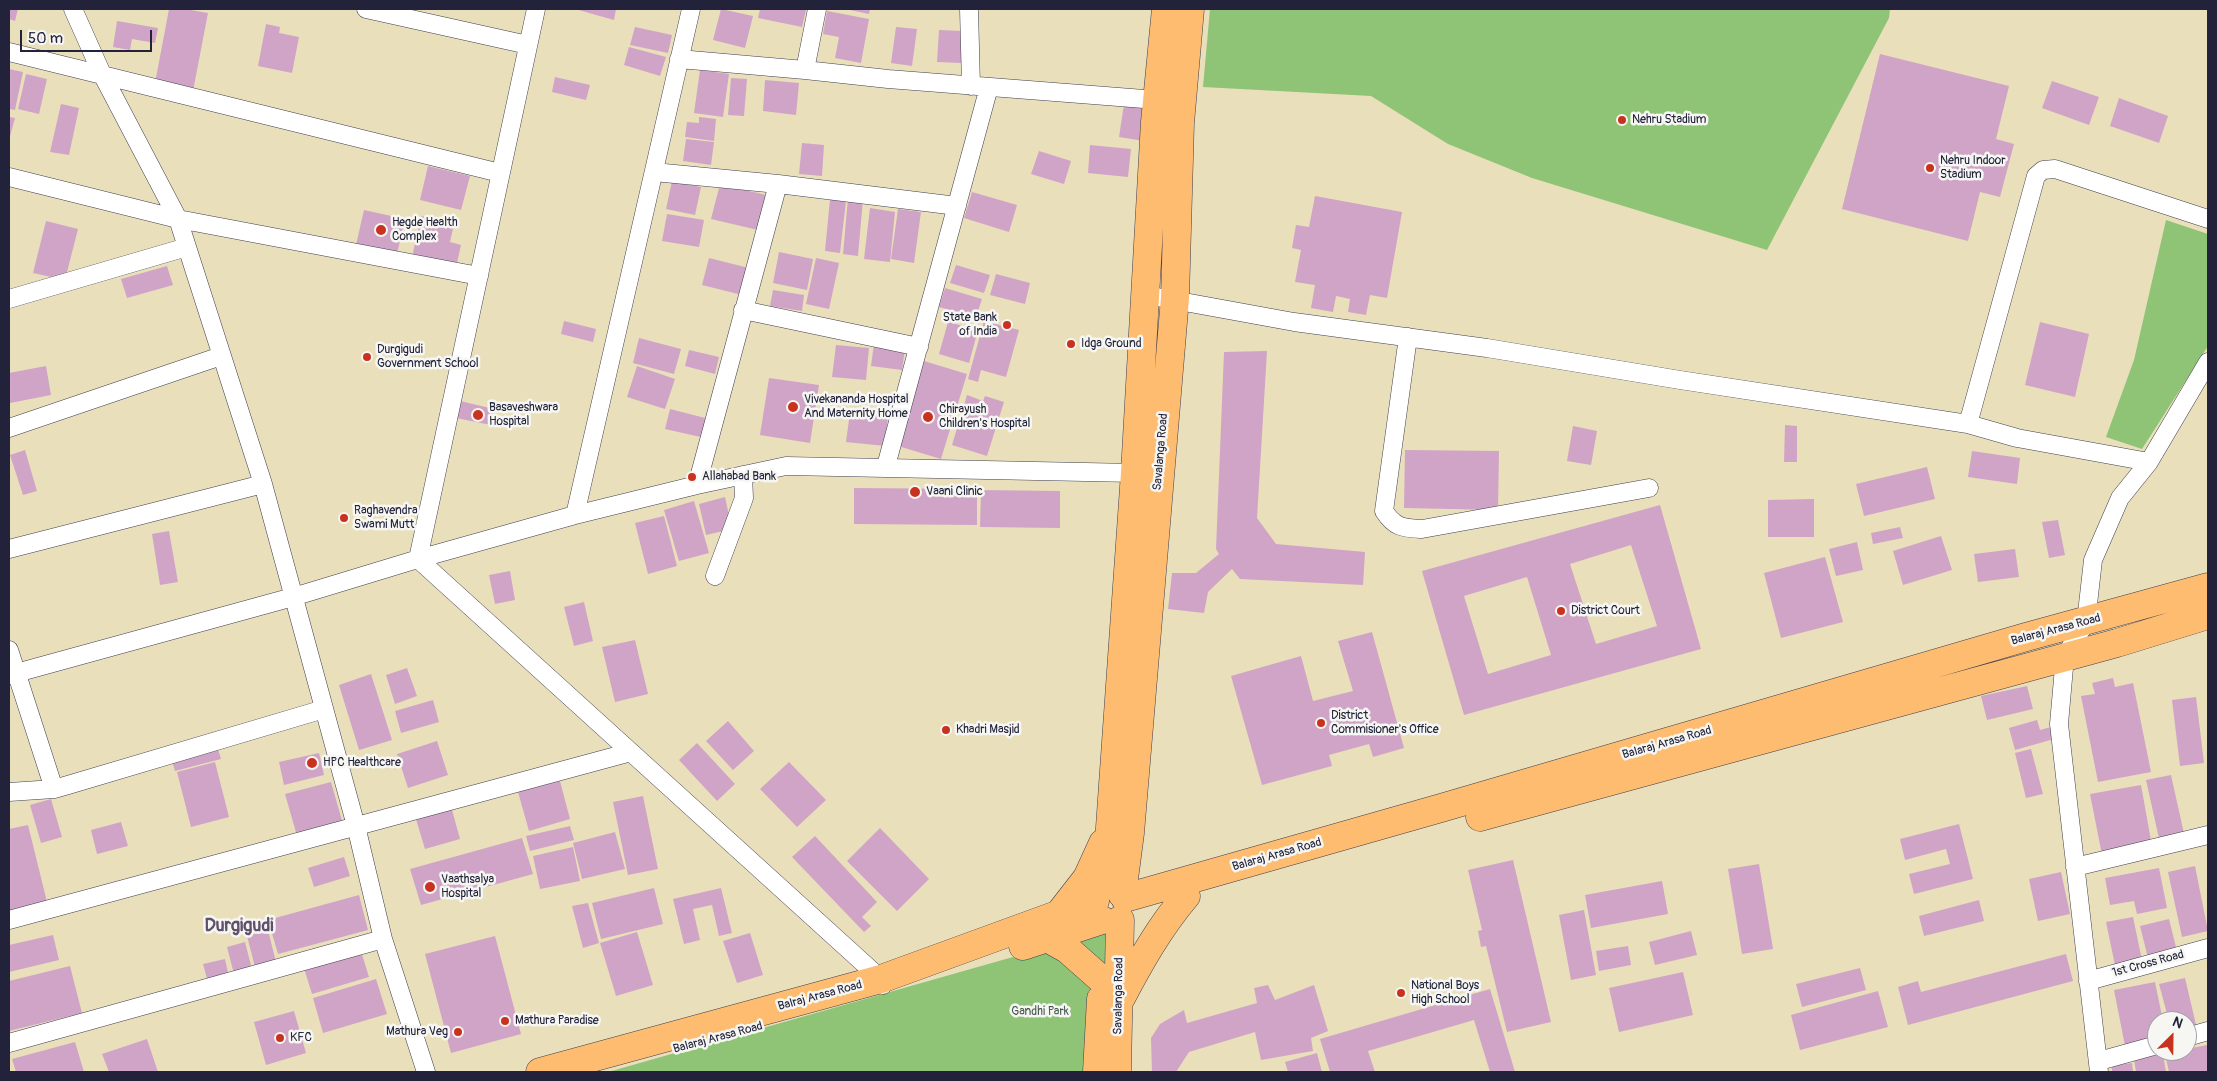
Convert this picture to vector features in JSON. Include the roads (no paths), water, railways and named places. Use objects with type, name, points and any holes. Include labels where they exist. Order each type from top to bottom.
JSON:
[{"type":"main road","name":"Savalanga Road","points":[[1117,1072],[1119,1001],[1113,907],[1111,823],[1136,473],[1157,100],[1166,9]]},
{"type":"main road","name":"Savalanga Road","points":[[1096,1072],[1100,1028],[1101,979],[1113,907],[1130,833],[1175,298],[1180,123],[1190,9]]},
{"type":"main road","name":"Balaraj Arasa Road","points":[[592,1072],[1047,938],[1113,907],[2208,587]]},
{"type":"main road","name":"Balaraj Arasa Road","points":[[1113,907],[1186,896],[2065,656],[2208,615]]},
{"type":"main road","points":[[1059,914],[1090,871],[1111,823]]},
{"type":"main road","points":[[1119,1001],[1166,920],[1186,896]]},
{"type":"main road","name":"Balraj Arasa Road","points":[[540,1072],[883,985],[1059,914],[1113,907]]},
{"type":"main road","points":[[1047,938],[1067,949],[1101,979]]},
{"type":"street","points":[[73,9],[102,74],[178,219],[263,484],[356,826],[382,939],[426,1072]]},
{"type":"street","points":[[366,9],[528,45]]},
{"type":"street","points":[[418,559],[536,9]]},
{"type":"street","points":[[575,515],[691,9]]},
{"type":"street","points":[[805,70],[817,9]]},
{"type":"street","points":[[969,9],[971,86]]},
{"type":"street","points":[[9,52],[500,174]]},
{"type":"street","points":[[679,59],[971,86],[1157,100]]},
{"type":"street","points":[[886,466],[989,87]]},
{"type":"street","points":[[1968,424],[2036,176],[2043,170],[2054,169],[2208,219]]},
{"type":"street","points":[[654,172],[778,184],[957,206]]},
{"type":"street","points":[[9,177],[178,219],[479,276]]},
{"type":"street","points":[[697,485],[778,184]]},
{"type":"street","points":[[9,299],[187,247]]},
{"type":"street","points":[[1146,295],[1175,298],[1294,322],[1408,337],[1968,424],[2017,438],[2149,462]]},
{"type":"street","points":[[744,310],[919,347]]},
{"type":"street","points":[[1408,337],[1384,511],[1391,522],[1404,528],[1422,529],[1649,488]]},
{"type":"street","points":[[9,428],[221,356]]},
{"type":"street","points":[[2147,1049],[2099,1066],[2059,724],[2065,656],[2086,622],[2094,560],[2120,498],[2149,462],[2208,362]]},
{"type":"street","points":[[13,675],[293,597],[418,559],[575,515],[697,485],[786,466],[886,466],[1136,473]]},
{"type":"street","points":[[716,576],[744,498],[743,475]]},
{"type":"street","points":[[9,549],[263,484]]},
{"type":"street","points":[[418,559],[631,752],[883,985]]},
{"type":"street","points":[[9,650],[13,675],[54,789]]},
{"type":"street","points":[[9,792],[54,789],[324,709]]},
{"type":"street","points":[[9,920],[631,752]]},
{"type":"street","points":[[2075,867],[2208,835]]},
{"type":"street","points":[[9,1043],[382,939]]},
{"type":"street","name":"1st Cross Road","points":[[2088,981],[2208,948]]},
{"type":"place","name":"Nehru Stadium","points":[[1622,120]]},
{"type":"place","name":"Nehru Indoor Stadium","points":[[1930,168]]},
{"type":"place","name":"Hegde Health Complex","points":[[381,230]]},
{"type":"place","name":"State Bank of India","points":[[1007,325]]},
{"type":"place","name":"Idga Ground","points":[[1071,344]]},
{"type":"place","name":"Durgigudi Government School","points":[[367,357]]},
{"type":"place","name":"Vivekananda Hospital And Maternity Home","points":[[793,407]]},
{"type":"place","name":"Basaveshwara Hospital","points":[[478,415]]},
{"type":"place","name":"Chirayush Children's Hospital","points":[[928,417]]},
{"type":"place","name":"Allahabad Bank","points":[[692,477]]},
{"type":"place","name":"Vaani Clinic","points":[[915,492]]},
{"type":"place","name":"Raghavendra Swami Mutt","points":[[344,518]]},
{"type":"place","name":"District Court","points":[[1561,611]]},
{"type":"place","name":"District Commisioner's Office","points":[[1321,723]]},
{"type":"place","name":"Khadri Masjid","points":[[946,730]]},
{"type":"place","name":"HPC Healthcare","points":[[312,763]]},
{"type":"place","name":"Vaathsalya Hospital","points":[[430,887]]},
{"type":"place","name":"National Boys High School","points":[[1401,993]]},
{"type":"place","name":"Mathura Paradise","points":[[505,1021]]},
{"type":"place","name":"Mathura Veg","points":[[458,1032]]},
{"type":"place","name":"KFC","points":[[280,1038]]},
{"type":"district","name":"Durgigudi","points":[[239,926]]},
{"type":"park label","name":"Gandhi Park","points":[[1040,1012]]}]
